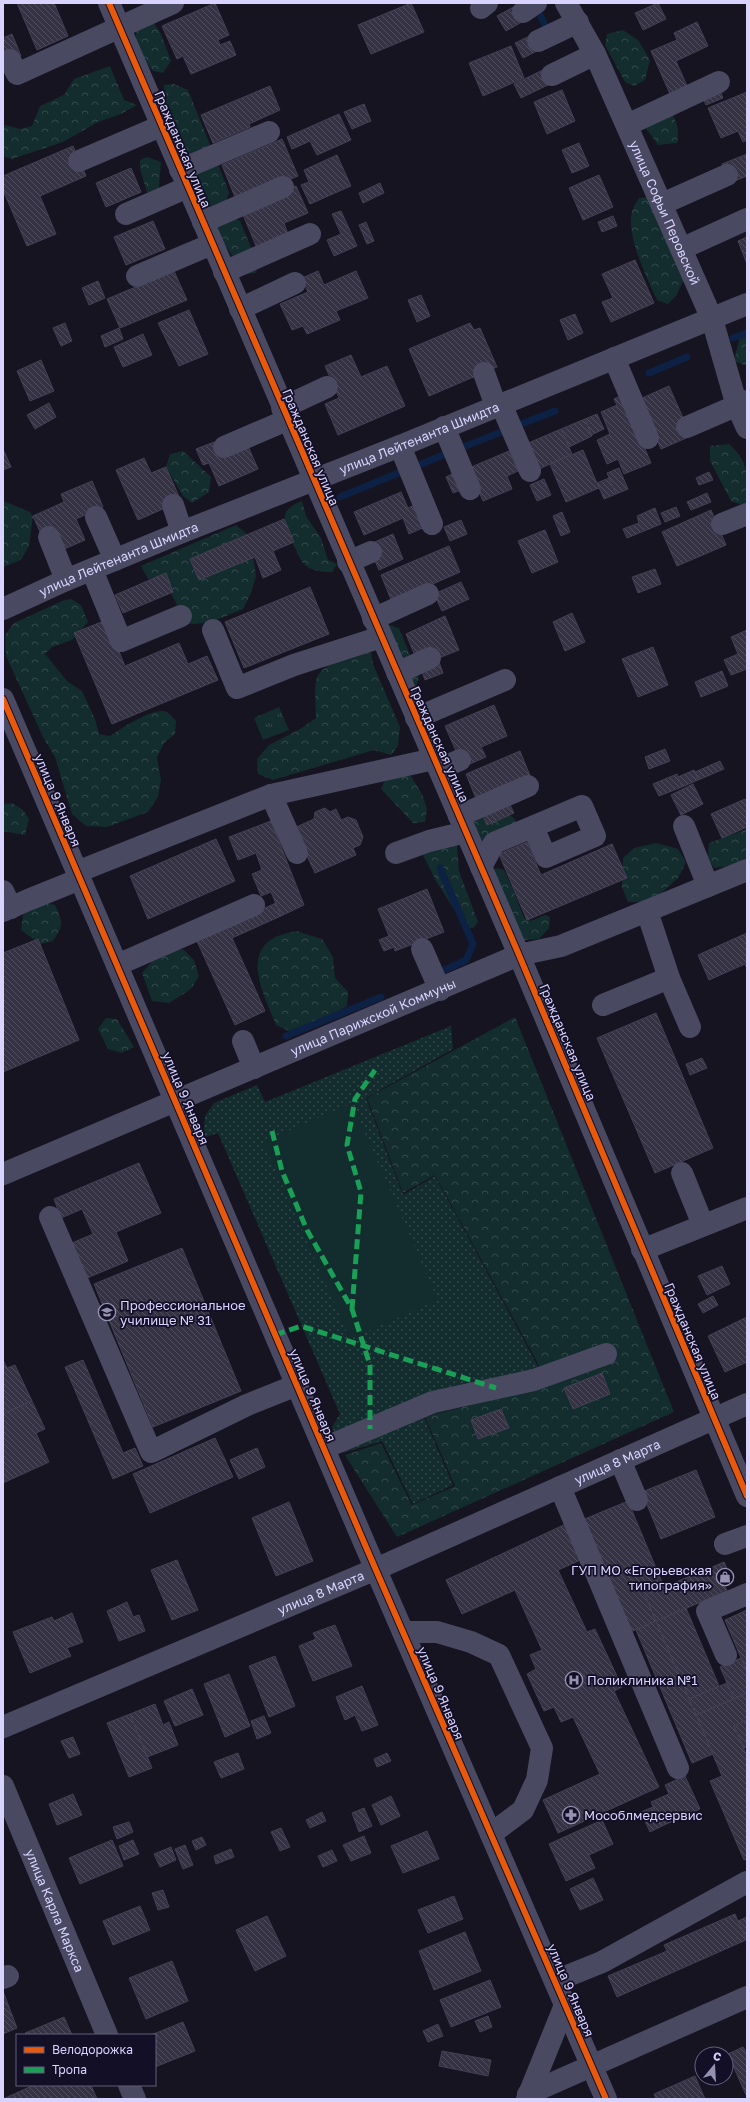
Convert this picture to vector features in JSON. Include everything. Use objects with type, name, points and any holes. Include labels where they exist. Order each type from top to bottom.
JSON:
[{"type":"street","name":"Гражданская улица","points":[[109,3],[313,481],[519,955],[713,1419],[747,1496]]},
{"type":"street","points":[[10,60],[17,74],[119,26],[173,3]]},
{"type":"street","name":"улица Софьи Перовской","points":[[566,3],[595,54],[712,319],[742,404],[747,428]]},
{"type":"street","points":[[538,41],[578,22]]},
{"type":"street","points":[[552,75],[595,54]]},
{"type":"street","points":[[627,125],[719,82]]},
{"type":"street","points":[[79,161],[162,126]]},
{"type":"street","points":[[126,214],[184,179],[269,132]]},
{"type":"street","points":[[662,204],[727,175]]},
{"type":"street","points":[[202,222],[283,187]]},
{"type":"street","points":[[681,249],[747,219]]},
{"type":"street","points":[[224,272],[310,234]]},
{"type":"street","points":[[137,276],[212,244]]},
{"type":"street","points":[[240,309],[295,283]]},
{"type":"street","name":"улица Лейтенанта Шмидта","points":[[3,609],[66,580],[182,532],[400,446],[498,404],[747,304]]},
{"type":"street","points":[[614,358],[648,438]]},
{"type":"street","points":[[484,373],[530,471]]},
{"type":"street","points":[[224,447],[285,414],[327,387]]},
{"type":"street","points":[[687,427],[742,404]]},
{"type":"street","points":[[444,427],[470,489]]},
{"type":"street","points":[[400,446],[432,524]]},
{"type":"street","points":[[173,505],[182,532]]},
{"type":"street","points":[[722,524],[747,514]]},
{"type":"street","points":[[96,517],[115,560]]},
{"type":"street","points":[[49,537],[66,580]]},
{"type":"street","points":[[351,567],[373,557]]},
{"type":"street","points":[[92,570],[121,641],[181,616]]},
{"type":"street","points":[[213,630],[237,688],[294,665],[377,628],[428,594]]},
{"type":"street","points":[[399,678],[427,666]]},
{"type":"street","points":[[419,724],[505,680]]},
{"type":"street","name":"улица 9 Января","points":[[3,699],[403,1632],[606,2099]]},
{"type":"street","points":[[419,724],[487,702]]},
{"type":"street","points":[[6,903],[79,876],[271,795],[460,760]]},
{"type":"street","points":[[396,853],[429,841],[463,825],[528,786]]},
{"type":"street","points":[[271,795],[297,853]]},
{"type":"street","points":[[463,825],[484,818]]},
{"type":"street","points":[[684,826],[708,886]]},
{"type":"street","points":[[481,867],[494,843],[533,827]]},
{"type":"street","name":"улица Парижской Коммуны","points":[[3,1174],[440,990],[519,955],[561,946],[747,870]]},
{"type":"street","points":[[117,965],[254,905]]},
{"type":"street","points":[[646,911],[669,978],[690,1027]]},
{"type":"street","points":[[422,949],[440,990]]},
{"type":"street","points":[[603,1006],[669,978]]},
{"type":"street","points":[[243,1042],[254,1068]]},
{"type":"street","points":[[682,1173],[704,1225]]},
{"type":"street","points":[[642,1250],[747,1208]]},
{"type":"street","points":[[50,1217],[151,1452],[247,1405],[297,1385]]},
{"type":"street","points":[[324,1448],[433,1402],[534,1380],[606,1354]]},
{"type":"street","name":"улица 8 Марта","points":[[3,1727],[376,1569],[747,1404]]},
{"type":"street","points":[[620,1460],[636,1500]]},
{"type":"street","points":[[560,1487],[678,1768]]},
{"type":"street","points":[[725,1544],[747,1536]]},
{"type":"street","points":[[726,1655],[707,1611],[747,1594]]},
{"type":"street","points":[[403,1632],[437,1632],[471,1642],[500,1655],[542,1748],[537,1780],[523,1810],[491,1834]]},
{"type":"street","name":"улица Карла Маркса","points":[[3,1786],[107,2034]]},
{"type":"street","points":[[555,1981],[602,1962],[747,1882]]},
{"type":"street","points":[[528,2097],[592,2066],[747,1997]]},
{"type":"street","points":[[528,2097],[565,2004]]},
{"type":"street","points":[[128,2086],[135,2099]]},
{"type":"green space","points":[[152,20],[161,34],[171,61],[163,73],[153,71],[136,51],[136,30]]},
{"type":"green space","points":[[623,30],[638,40],[650,60],[645,80],[634,86],[625,82],[605,45],[607,34]]},
{"type":"green space","points":[[110,66],[124,100],[137,105],[121,114],[98,122],[63,142],[12,159],[3,156],[3,127],[5,125],[20,129],[32,126],[40,106],[64,95],[74,79]]},
{"type":"green space","points":[[174,84],[188,90],[229,192],[226,203],[211,209],[194,189],[161,110],[164,85]]},
{"type":"green space","points":[[666,106],[675,119],[678,132],[677,143],[658,145],[646,128]]},
{"type":"green space","points":[[147,157],[161,162],[158,200],[147,192],[140,169],[140,160]]},
{"type":"green space","points":[[649,197],[686,275],[676,296],[668,304],[657,300],[638,257],[632,233],[631,222],[633,208],[639,198]]},
{"type":"green space","points":[[231,217],[240,221],[258,264],[256,273],[245,274],[217,233],[220,222]]},
{"type":"green space","points":[[747,328],[747,366],[734,361],[741,332]]},
{"type":"green space","points":[[729,444],[741,457],[746,470],[747,502],[745,506],[731,501],[710,461],[710,446]]},
{"type":"green space","points":[[183,451],[211,477],[209,492],[192,503],[183,496],[166,467],[170,454]]},
{"type":"green space","points":[[3,501],[30,512],[33,516],[29,546],[21,560],[3,567]]},
{"type":"green space","points":[[302,501],[306,516],[321,538],[328,560],[337,564],[332,572],[324,572],[309,568],[303,563],[285,525],[284,519],[288,509]]},
{"type":"green space","points":[[236,525],[247,534],[252,549],[256,576],[251,593],[243,609],[209,623],[187,624],[166,584],[148,579],[141,566],[136,568]]},
{"type":"green space","points":[[71,599],[81,605],[88,622],[72,640],[52,647],[45,654],[67,681],[82,691],[95,719],[99,734],[110,736],[121,728],[154,712],[167,712],[176,721],[175,734],[164,743],[157,757],[161,780],[158,797],[148,812],[107,827],[86,826],[72,814],[55,757],[43,737],[6,656],[5,635],[14,623],[62,601]]},
{"type":"green space","points":[[388,625],[399,628],[419,677],[415,690]]},
{"type":"green space","points":[[370,648],[373,664],[400,727],[398,746],[391,755],[374,750],[273,780],[258,774],[257,759],[269,745],[300,729],[316,718],[315,685],[319,674],[331,664],[347,656]]},
{"type":"green space","points":[[279,707],[289,730],[263,740],[254,718]]},
{"type":"green space","points":[[398,771],[411,776],[422,794],[427,809],[425,822],[413,823],[381,789],[388,773]]},
{"type":"green space","points":[[12,803],[23,810],[29,819],[25,835],[3,831],[3,804]]},
{"type":"green space","points":[[499,806],[516,820],[512,836],[483,849],[469,839],[474,818]]},
{"type":"green space","points":[[747,829],[747,860],[737,865],[714,868],[708,858],[709,843]]},
{"type":"green space","points":[[439,836],[457,846],[459,871],[478,922],[473,928],[466,928],[436,881],[422,853]]},
{"type":"green space","points":[[656,843],[678,849],[686,862],[678,878],[651,902],[628,902],[622,887],[623,858],[634,848]]},
{"type":"green space","points":[[496,868],[504,870],[524,918],[531,921],[545,915],[550,917],[549,928],[539,939],[524,940],[490,871]]},
{"type":"green space","points":[[37,901],[55,905],[61,920],[61,927],[53,941],[40,944],[21,930],[24,909]]},
{"type":"green space","points":[[296,931],[322,939],[333,957],[335,978],[348,992],[347,1006],[310,1028],[291,1032],[276,1025],[259,980],[258,968],[259,957],[263,947],[274,938]]},
{"type":"green space","points":[[183,949],[194,960],[199,976],[191,989],[169,1003],[152,1001],[142,973],[157,956]]},
{"type":"green space","points":[[515,1017],[674,1412],[397,1537],[345,1455],[381,1443],[412,1505],[455,1486],[425,1417],[549,1384],[435,1175],[403,1193],[367,1098]]},
{"type":"green space","points":[[106,1018],[117,1019],[134,1047],[122,1053],[108,1049],[98,1029]]},
{"type":"green space","points":[[451,1026],[453,1049],[366,1098],[403,1195],[435,1176],[547,1383],[424,1417],[453,1485],[413,1504],[382,1441],[343,1453],[332,1427],[340,1414],[218,1133],[203,1138],[205,1116],[214,1103],[257,1085],[265,1102]]},
{"type":"green space","points":[[352,1103],[438,1300],[350,1339],[263,1142]]},
{"type":"building","points":[[17,3],[54,3],[68,36],[37,50]]},
{"type":"building","points":[[215,3],[229,35],[218,40],[220,45],[230,41],[236,55],[191,74],[183,56],[177,59],[162,26]]},
{"type":"building","points":[[411,3],[424,32],[371,54],[358,25]]},
{"type":"building","points":[[658,3],[666,19],[643,30],[635,13]]},
{"type":"building","points":[[519,4],[527,19],[506,31],[497,16]]},
{"type":"building","points":[[697,22],[708,46],[676,61],[687,86],[670,94],[651,51],[677,40],[674,33]]},
{"type":"building","points":[[12,34],[21,56],[3,63],[3,38]]},
{"type":"building","points":[[534,34],[541,49],[523,58],[515,43]]},
{"type":"building","points":[[511,46],[524,78],[483,96],[469,63]]},
{"type":"building","points":[[549,67],[556,81],[521,98],[514,84]]},
{"type":"building","points":[[270,86],[280,110],[249,124],[250,127],[213,143],[201,115]]},
{"type":"building","points":[[719,88],[723,98],[706,105],[702,96]]},
{"type":"building","points":[[562,90],[575,121],[547,134],[534,102]]},
{"type":"building","points":[[747,92],[747,140],[743,142],[738,131],[721,138],[708,108]]},
{"type":"building","points":[[364,104],[371,121],[352,129],[344,112]]},
{"type":"building","points":[[339,114],[351,140],[317,155],[310,141],[292,149],[287,137]]},
{"type":"building","points":[[282,139],[298,176],[237,202],[222,165]]},
{"type":"building","points":[[579,143],[589,166],[572,173],[562,150]]},
{"type":"building","points":[[73,146],[86,176],[40,196],[56,234],[27,246],[3,190],[3,176]]},
{"type":"building","points":[[747,154],[747,176],[730,183],[722,164]]},
{"type":"building","points":[[337,155],[351,186],[310,204],[301,185],[309,182],[304,170]]},
{"type":"building","points":[[131,168],[141,192],[106,207],[96,183]]},
{"type":"building","points":[[599,175],[613,207],[583,220],[569,188]]},
{"type":"building","points":[[380,183],[384,193],[363,203],[359,193]]},
{"type":"building","points":[[296,186],[308,213],[284,223],[288,234],[257,248],[241,210]]},
{"type":"building","points":[[341,211],[357,246],[334,256],[327,240],[341,234],[332,214]]},
{"type":"building","points":[[613,216],[617,226],[602,232],[598,222]]},
{"type":"building","points":[[153,221],[165,249],[126,265],[114,237]]},
{"type":"building","points":[[366,222],[374,241],[367,244],[359,225]]},
{"type":"building","points":[[747,237],[747,264],[738,241]]},
{"type":"building","points":[[635,260],[654,303],[611,322],[602,302],[613,298],[602,274]]},
{"type":"building","points":[[174,271],[187,300],[120,328],[107,299]]},
{"type":"building","points":[[318,271],[324,285],[356,271],[368,298],[336,311],[340,320],[307,334],[303,326],[292,330],[280,304],[308,292],[302,278]]},
{"type":"building","points":[[98,281],[105,298],[89,305],[82,288]]},
{"type":"building","points":[[421,295],[430,316],[417,322],[408,300]]},
{"type":"building","points":[[189,310],[208,354],[179,366],[158,323]]},
{"type":"building","points":[[575,314],[583,333],[568,340],[560,320]]},
{"type":"building","points":[[65,323],[72,341],[61,346],[53,328]]},
{"type":"building","points":[[470,323],[474,330],[480,328],[497,367],[429,396],[409,349]]},
{"type":"building","points":[[119,328],[123,339],[105,347],[101,336]]},
{"type":"building","points":[[143,334],[152,355],[123,367],[114,347]]},
{"type":"building","points":[[351,355],[361,377],[387,366],[405,406],[338,435],[325,404],[339,398],[325,366]]},
{"type":"building","points":[[41,360],[54,391],[30,401],[17,371]]},
{"type":"building","points":[[669,386],[691,436],[661,449],[640,399]]},
{"type":"building","points":[[622,395],[651,463],[624,474],[618,459],[607,464],[597,440],[610,434],[601,412],[617,405],[614,399]]},
{"type":"building","points":[[49,403],[56,417],[35,429],[27,415]]},
{"type":"building","points":[[597,414],[604,429],[591,435],[585,419]]},
{"type":"building","points":[[585,419],[592,436],[569,447],[561,429]]},
{"type":"building","points":[[561,429],[572,454],[537,470],[526,444]]},
{"type":"building","points":[[214,442],[221,457],[248,446],[258,469],[219,486],[209,463],[203,465],[196,449]]},
{"type":"building","points":[[583,450],[599,488],[566,502],[550,464]]},
{"type":"building","points":[[3,451],[11,467],[3,470]]},
{"type":"building","points":[[509,451],[518,471],[507,476],[512,489],[483,501],[469,468]]},
{"type":"building","points":[[144,458],[151,473],[166,467],[181,501],[138,520],[116,470]]},
{"type":"building","points":[[619,468],[628,489],[616,494],[607,473]]},
{"type":"building","points":[[456,472],[463,489],[453,493],[446,477]]},
{"type":"building","points":[[709,472],[713,480],[699,485],[696,478]]},
{"type":"building","points":[[609,478],[616,494],[604,499],[597,483]]},
{"type":"building","points":[[544,479],[551,495],[537,501],[530,485]]},
{"type":"building","points":[[92,481],[103,507],[76,519],[85,540],[62,550],[41,534],[33,516],[64,502],[61,494]]},
{"type":"building","points":[[401,492],[408,508],[417,504],[427,526],[409,534],[403,518],[364,535],[354,512]]},
{"type":"building","points":[[707,493],[711,502],[691,510],[687,502]]},
{"type":"building","points":[[676,507],[680,516],[665,522],[661,513]]},
{"type":"building","points":[[655,508],[661,524],[627,538],[623,529],[639,523],[637,516]]},
{"type":"building","points":[[711,510],[726,545],[677,566],[662,532]]},
{"type":"building","points":[[562,512],[570,532],[561,536],[553,516]]},
{"type":"building","points":[[284,519],[294,542],[273,551],[281,570],[263,578],[255,557],[199,580],[190,559]]},
{"type":"building","points":[[461,520],[467,534],[450,541],[444,527]]},
{"type":"building","points":[[545,530],[558,562],[532,573],[518,541]]},
{"type":"building","points":[[393,534],[403,559],[379,570],[368,545]]},
{"type":"building","points":[[449,546],[460,572],[392,602],[381,575]]},
{"type":"building","points":[[655,569],[661,584],[638,593],[632,577]]},
{"type":"building","points":[[166,573],[173,592],[123,613],[115,595]]},
{"type":"building","points":[[461,582],[469,599],[442,611],[434,594]]},
{"type":"building","points":[[310,587],[329,634],[244,668],[225,622]]},
{"type":"building","points":[[572,613],[585,642],[565,651],[553,622]]},
{"type":"building","points":[[445,616],[459,650],[436,659],[416,658],[406,634]]},
{"type":"building","points":[[106,620],[125,666],[179,643],[188,664],[207,656],[218,680],[112,724],[74,633]]},
{"type":"building","points":[[747,630],[747,669],[731,675],[724,660],[738,654],[731,637]]},
{"type":"building","points":[[653,647],[668,685],[638,697],[622,659]]},
{"type":"building","points":[[439,662],[443,673],[425,680],[421,669]]},
{"type":"building","points":[[722,671],[728,686],[701,697],[695,682]]},
{"type":"building","points":[[494,705],[507,736],[481,747],[486,757],[463,767],[445,726]]},
{"type":"building","points":[[665,749],[670,761],[649,769],[645,757]]},
{"type":"building","points":[[520,751],[531,778],[477,801],[466,774]]},
{"type":"building","points":[[720,761],[724,769],[698,780],[695,772]]},
{"type":"building","points":[[694,770],[698,780],[682,787],[678,777]]},
{"type":"building","points":[[677,774],[682,787],[659,796],[653,784]]},
{"type":"building","points":[[693,784],[703,804],[681,815],[671,795]]},
{"type":"building","points":[[745,799],[747,803],[747,827],[722,838],[711,814]]},
{"type":"building","points":[[508,801],[514,813],[487,825],[482,813]]},
{"type":"building","points":[[325,808],[330,812],[336,809],[341,820],[348,817],[356,820],[363,837],[360,845],[353,848],[356,855],[315,873],[294,828],[314,819],[315,812]]},
{"type":"building","points":[[271,821],[304,905],[281,916],[271,892],[261,896],[252,874],[262,870],[256,853],[238,860],[229,837]]},
{"type":"building","points":[[216,839],[235,881],[148,919],[130,876]]},
{"type":"building","points":[[527,842],[541,875],[612,844],[627,878],[527,920],[499,854]]},
{"type":"building","points":[[427,889],[444,932],[395,951],[394,947],[384,951],[379,940],[389,936],[378,909]]},
{"type":"building","points":[[276,903],[281,916],[232,938],[265,1011],[235,1025],[196,939]]},
{"type":"building","points":[[747,933],[747,969],[745,964],[709,980],[698,955]]},
{"type":"building","points":[[38,939],[79,1040],[3,1072],[3,953]]},
{"type":"building","points":[[656,1013],[713,1148],[655,1173],[597,1038]]},
{"type":"building","points":[[702,1058],[707,1068],[690,1075],[686,1064]]},
{"type":"building","points":[[139,1163],[161,1213],[116,1232],[128,1261],[87,1278],[72,1243],[93,1234],[82,1209],[61,1218],[54,1199]]},
{"type":"building","points":[[182,1248],[241,1391],[153,1427],[94,1284]]},
{"type":"building","points":[[722,1266],[730,1284],[707,1295],[698,1276]]},
{"type":"building","points":[[713,1296],[718,1305],[703,1313],[698,1304]]},
{"type":"building","points":[[747,1317],[747,1362],[725,1372],[708,1336]]},
{"type":"building","points":[[3,1360],[7,1368],[15,1365],[32,1401],[3,1414]]},
{"type":"building","points":[[83,1360],[123,1453],[135,1448],[143,1466],[113,1479],[65,1367]]},
{"type":"building","points":[[602,1373],[610,1394],[573,1409],[564,1388]]},
{"type":"building","points":[[32,1401],[45,1429],[36,1433],[49,1462],[3,1483],[3,1414]]},
{"type":"building","points":[[501,1409],[509,1428],[478,1439],[471,1420]]},
{"type":"building","points":[[215,1438],[233,1477],[150,1513],[133,1474]]},
{"type":"building","points":[[257,1448],[265,1467],[239,1479],[230,1460]]},
{"type":"building","points":[[696,1470],[715,1517],[661,1539],[642,1492]]},
{"type":"building","points":[[628,1501],[664,1587],[645,1595],[656,1621],[628,1633],[580,1521]]},
{"type":"building","points":[[289,1502],[313,1561],[276,1576],[252,1518]]},
{"type":"building","name":"Поликлиника №1","points":[[570,1522],[585,1558],[558,1570],[587,1632],[595,1629],[622,1687],[614,1691],[659,1787],[558,1833],[543,1800],[600,1774],[573,1717],[561,1722],[554,1707],[544,1711],[527,1674],[536,1669],[530,1655],[542,1650],[515,1590],[462,1614],[446,1580]]},
{"type":"building","points":[[177,1560],[198,1610],[172,1620],[151,1570]]},
{"type":"building","points":[[724,1562],[732,1579],[724,1583],[727,1591],[656,1621],[645,1595]]},
{"type":"building","points":[[127,1602],[133,1617],[139,1615],[145,1631],[119,1641],[107,1611]]},
{"type":"building","points":[[686,1608],[719,1686],[689,1699],[656,1621]]},
{"type":"building","points":[[747,1610],[747,1672],[725,1620]]},
{"type":"building","points":[[72,1613],[83,1642],[67,1648],[71,1656],[30,1673],[13,1632],[52,1617],[54,1621]]},
{"type":"building","points":[[656,1621],[713,1754],[692,1763],[636,1630]]},
{"type":"building","points":[[335,1625],[352,1666],[313,1681],[299,1646],[316,1639],[313,1633]]},
{"type":"building","points":[[275,1656],[295,1706],[269,1717],[249,1666]]},
{"type":"building","points":[[741,1658],[747,1672],[747,1693],[734,1699],[720,1667]]},
{"type":"building","points":[[229,1674],[250,1726],[225,1737],[204,1684]]},
{"type":"building","points":[[727,1683],[734,1699],[696,1715],[689,1699]]},
{"type":"building","points":[[362,1686],[378,1725],[362,1731],[355,1715],[345,1720],[336,1697]]},
{"type":"building","points":[[192,1689],[203,1715],[175,1726],[164,1701]]},
{"type":"building","points":[[747,1693],[747,1720],[734,1726],[747,1756],[747,1859],[744,1860],[710,1781],[722,1776],[696,1715]]},
{"type":"building","points":[[155,1704],[163,1725],[169,1722],[178,1745],[147,1757],[130,1714]]},
{"type":"building","points":[[130,1714],[152,1768],[129,1777],[107,1723]]},
{"type":"building","points":[[264,1716],[271,1733],[257,1739],[251,1721]]},
{"type":"building","points":[[747,1720],[747,1747],[744,1748],[734,1726]]},
{"type":"building","points":[[73,1737],[80,1754],[69,1758],[61,1741]]},
{"type":"building","points":[[238,1753],[244,1769],[221,1778],[214,1762]]},
{"type":"building","points":[[387,1753],[391,1761],[377,1767],[374,1759]]},
{"type":"building","points":[[685,1776],[700,1809],[662,1826],[651,1802],[669,1794],[665,1785]]},
{"type":"building","points":[[73,1794],[82,1815],[57,1825],[49,1804]]},
{"type":"building","points":[[391,1796],[400,1816],[381,1825],[372,1805]]},
{"type":"building","points":[[653,1807],[662,1826],[650,1832],[641,1812]]},
{"type":"building","points":[[364,1808],[372,1826],[359,1832],[352,1813]]},
{"type":"building","points":[[322,1812],[326,1821],[310,1828],[306,1820]]},
{"type":"building","points":[[602,1820],[613,1844],[589,1855],[595,1868],[566,1881],[549,1844]]},
{"type":"building","points":[[129,1822],[133,1832],[117,1839],[113,1827]]},
{"type":"building","points":[[281,1828],[290,1847],[280,1851],[271,1832]]},
{"type":"building","points":[[427,1831],[439,1859],[403,1873],[391,1846]]},
{"type":"building","points":[[364,1836],[371,1853],[351,1861],[343,1845]]},
{"type":"building","points":[[202,1837],[206,1845],[196,1850],[192,1841]]},
{"type":"building","points":[[112,1840],[123,1866],[80,1884],[69,1858]]},
{"type":"building","points":[[133,1840],[139,1854],[124,1860],[119,1846]]},
{"type":"building","points":[[185,1845],[193,1865],[183,1869],[175,1849]]},
{"type":"building","points":[[171,1847],[176,1860],[160,1867],[154,1854]]},
{"type":"building","points":[[231,1849],[234,1857],[216,1864],[214,1856]]},
{"type":"building","points":[[332,1850],[337,1861],[323,1867],[318,1856]]},
{"type":"building","points":[[593,1878],[603,1900],[580,1910],[570,1889]]},
{"type":"building","points":[[163,1890],[169,1907],[158,1910],[152,1893]]},
{"type":"building","points":[[454,1896],[463,1919],[428,1933],[418,1910]]},
{"type":"building","points":[[140,1906],[150,1930],[113,1945],[103,1921]]},
{"type":"building","points":[[735,1914],[746,1940],[617,1997],[608,1976],[667,1951],[664,1945]]},
{"type":"building","points":[[267,1916],[286,1956],[255,1971],[236,1930]]},
{"type":"building","points":[[747,1917],[747,1940],[738,1921]]},
{"type":"building","points":[[465,1932],[481,1971],[434,1990],[419,1951]]},
{"type":"building","points":[[172,1961],[188,2001],[146,2019],[129,1978]]},
{"type":"building","points":[[490,1980],[501,2007],[451,2027],[440,2000]]},
{"type":"building","points":[[3,1991],[17,2028],[3,2034]]},
{"type":"building","points":[[488,2016],[492,2027],[480,2032],[475,2021]]},
{"type":"building","points":[[64,2017],[72,2034],[26,2034]]},
{"type":"building","points":[[183,2022],[195,2051],[156,2067],[156,2034],[153,2034]]},
{"type":"building","points":[[438,2024],[443,2036],[428,2042],[423,2031]]},
{"type":"building","points":[[743,2047],[747,2053],[746,2095],[734,2068],[734,2051]]},
{"type":"building","points":[[442,2051],[491,2060],[488,2076],[439,2066]]},
{"type":"building","points":[[694,2076],[694,2086],[699,2086],[705,2099],[656,2099],[654,2094]]},
{"type":"building","points":[[32,2086],[91,2086],[97,2099],[3,2099]]},
{"type":"waterway","points":[[538,11],[547,29]]},
{"type":"waterway","points":[[733,338],[747,333]]},
{"type":"waterway","points":[[649,373],[687,357]]},
{"type":"waterway","points":[[521,424],[555,411]]},
{"type":"waterway","points":[[461,448],[506,430]]},
{"type":"waterway","points":[[417,466],[443,455]]},
{"type":"waterway","points":[[340,497],[401,472]]},
{"type":"waterway","points":[[436,974],[466,960],[473,944],[440,868]]},
{"type":"waterway","points":[[286,1036],[381,997]]},
{"type":"marked path","points":[[352,1309],[361,1192],[347,1145],[355,1099],[375,1070]]},
{"type":"marked path","points":[[272,1131],[282,1171],[307,1230],[352,1309],[370,1365],[370,1429]]},
{"type":"marked path","points":[[275,1335],[301,1326],[496,1388]]},
{"type":"cycle path","points":[[109,3],[519,955],[747,1496]]},
{"type":"cycle path","points":[[3,699],[366,1547],[606,2099]]},
{"type":"place","name":"Профессиональное училище № 31","points":[[107,1312]]},
{"type":"place","name":"ГУП МО «Егорьевская типография»","points":[[725,1577]]},
{"type":"place","name":"Поликлиника №1","points":[[574,1680]]},
{"type":"place","name":"Мособлмедсервис","points":[[571,1815]]}]
